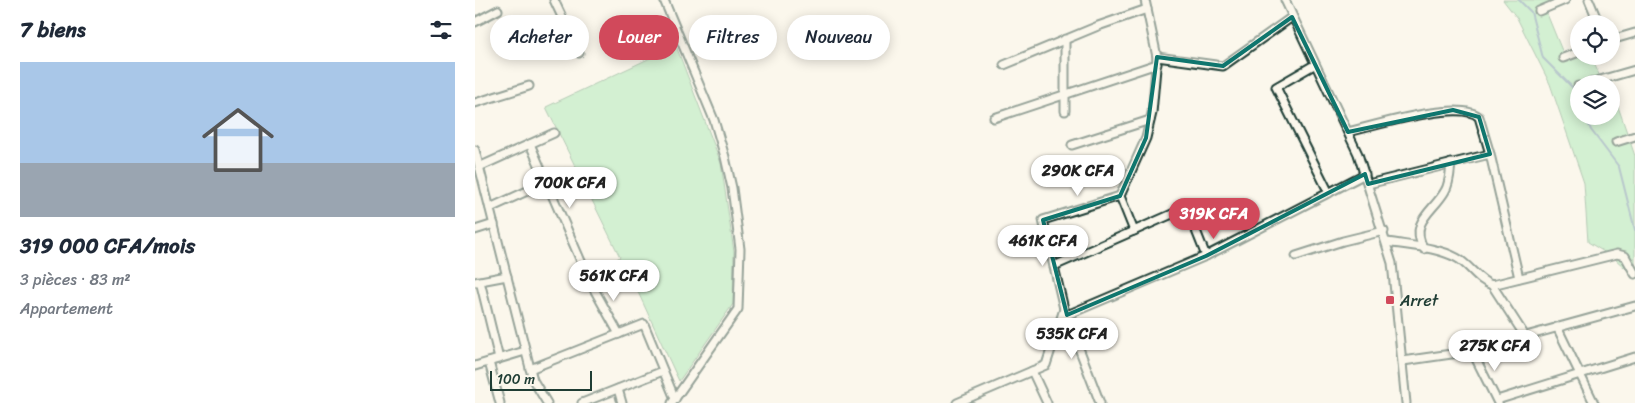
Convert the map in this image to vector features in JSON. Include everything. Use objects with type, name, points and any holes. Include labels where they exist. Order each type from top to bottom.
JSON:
[{"type":"street","points":[[554,0],[561,15]]},
{"type":"street","points":[[664,0],[714,120],[732,188],[740,249],[738,309],[674,401]]},
{"type":"street","points":[[1100,403],[1065,312],[1043,220],[1119,196],[1146,138],[1157,61],[1145,0]]},
{"type":"street","points":[[1285,0],[1314,65],[1348,132],[1365,174],[1384,231],[1392,263],[1406,403]]},
{"type":"street","points":[[1539,10],[1565,0]]},
{"type":"street","points":[[1589,0],[1595,15]]},
{"type":"street","points":[[1004,65],[1065,39],[1147,9]]},
{"type":"street","points":[[475,22],[499,10]]},
{"type":"street","points":[[995,118],[1065,95],[1157,61],[1223,66],[1293,17]]},
{"type":"street","points":[[1620,38],[1634,36]]},
{"type":"street","points":[[1065,39],[1065,111]]},
{"type":"street","points":[[1563,58],[1570,55]]},
{"type":"street","points":[[1314,65],[1276,87],[1329,193]]},
{"type":"street","points":[[1618,75],[1635,70]]},
{"type":"street","points":[[475,103],[529,86]]},
{"type":"street","points":[[1348,132],[1453,110],[1475,113],[1479,117],[1490,154],[1519,278]]},
{"type":"street","points":[[1072,145],[1150,120]]},
{"type":"street","points":[[478,165],[554,133]]},
{"type":"street","points":[[1616,142],[1635,136]]},
{"type":"street","points":[[530,144],[590,282],[619,334]]},
{"type":"street","points":[[475,150],[533,380],[547,403]]},
{"type":"street","points":[[1368,184],[1490,154]]},
{"type":"street","points":[[1424,249],[1419,240],[1420,222],[1447,188],[1451,163]]},
{"type":"street","points":[[957,403],[1046,365],[1065,312],[1206,256],[1365,174]]},
{"type":"street","points":[[490,208],[547,182]]},
{"type":"street","points":[[1119,196],[1134,231]]},
{"type":"street","points":[[1054,266],[1179,211],[1186,212],[1191,218],[1206,256]]},
{"type":"street","points":[[475,230],[494,224]]},
{"type":"street","points":[[1296,256],[1343,241],[1384,231]]},
{"type":"street","points":[[1387,242],[1424,249],[1459,259],[1485,283],[1492,284],[1617,254],[1625,256],[1635,274]]},
{"type":"street","points":[[499,359],[477,281],[507,276]]},
{"type":"street","points":[[1492,284],[1525,336]]},
{"type":"street","points":[[1403,361],[1472,350],[1635,306]]},
{"type":"street","points":[[530,369],[644,324],[674,401]]},
{"type":"street","points":[[1557,327],[1594,403]]},
{"type":"street","points":[[1472,350],[1498,402],[1635,357]]},
{"type":"street","points":[[475,366],[525,351]]},
{"type":"street","points":[[489,362],[499,403]]},
{"type":"street","points":[[582,403],[663,371]]},
{"type":"street","points":[[1032,371],[1047,403]]},
{"type":"street","points":[[618,389],[622,403]]},
{"type":"highlighted area","points":[[1292,17],[1348,132],[1453,110],[1479,117],[1490,154],[1368,184],[1365,174],[1206,256],[1067,315],[1043,220],[1120,196],[1146,138],[1157,57],[1223,66]]},
{"type":"green space","points":[[1503,0],[1555,0],[1545,9],[1565,58],[1570,56],[1570,65],[1595,65],[1599,75],[1570,75],[1570,125],[1620,125],[1620,112],[1635,156],[1635,277],[1614,258],[1588,242],[1584,183],[1550,84],[1517,18]]},
{"type":"green space","points":[[679,54],[721,163],[734,252],[733,304],[679,381],[632,279],[624,266],[621,267],[617,259],[620,257],[546,107],[646,60],[679,60]]},
{"type":"waterway","points":[[1519,0],[1531,12],[1543,58],[1570,85]]},
{"type":"waterway","points":[[1589,125],[1619,167],[1635,230]]},
{"type":"place","name":"Arret","points":[[1390,300]]}]
